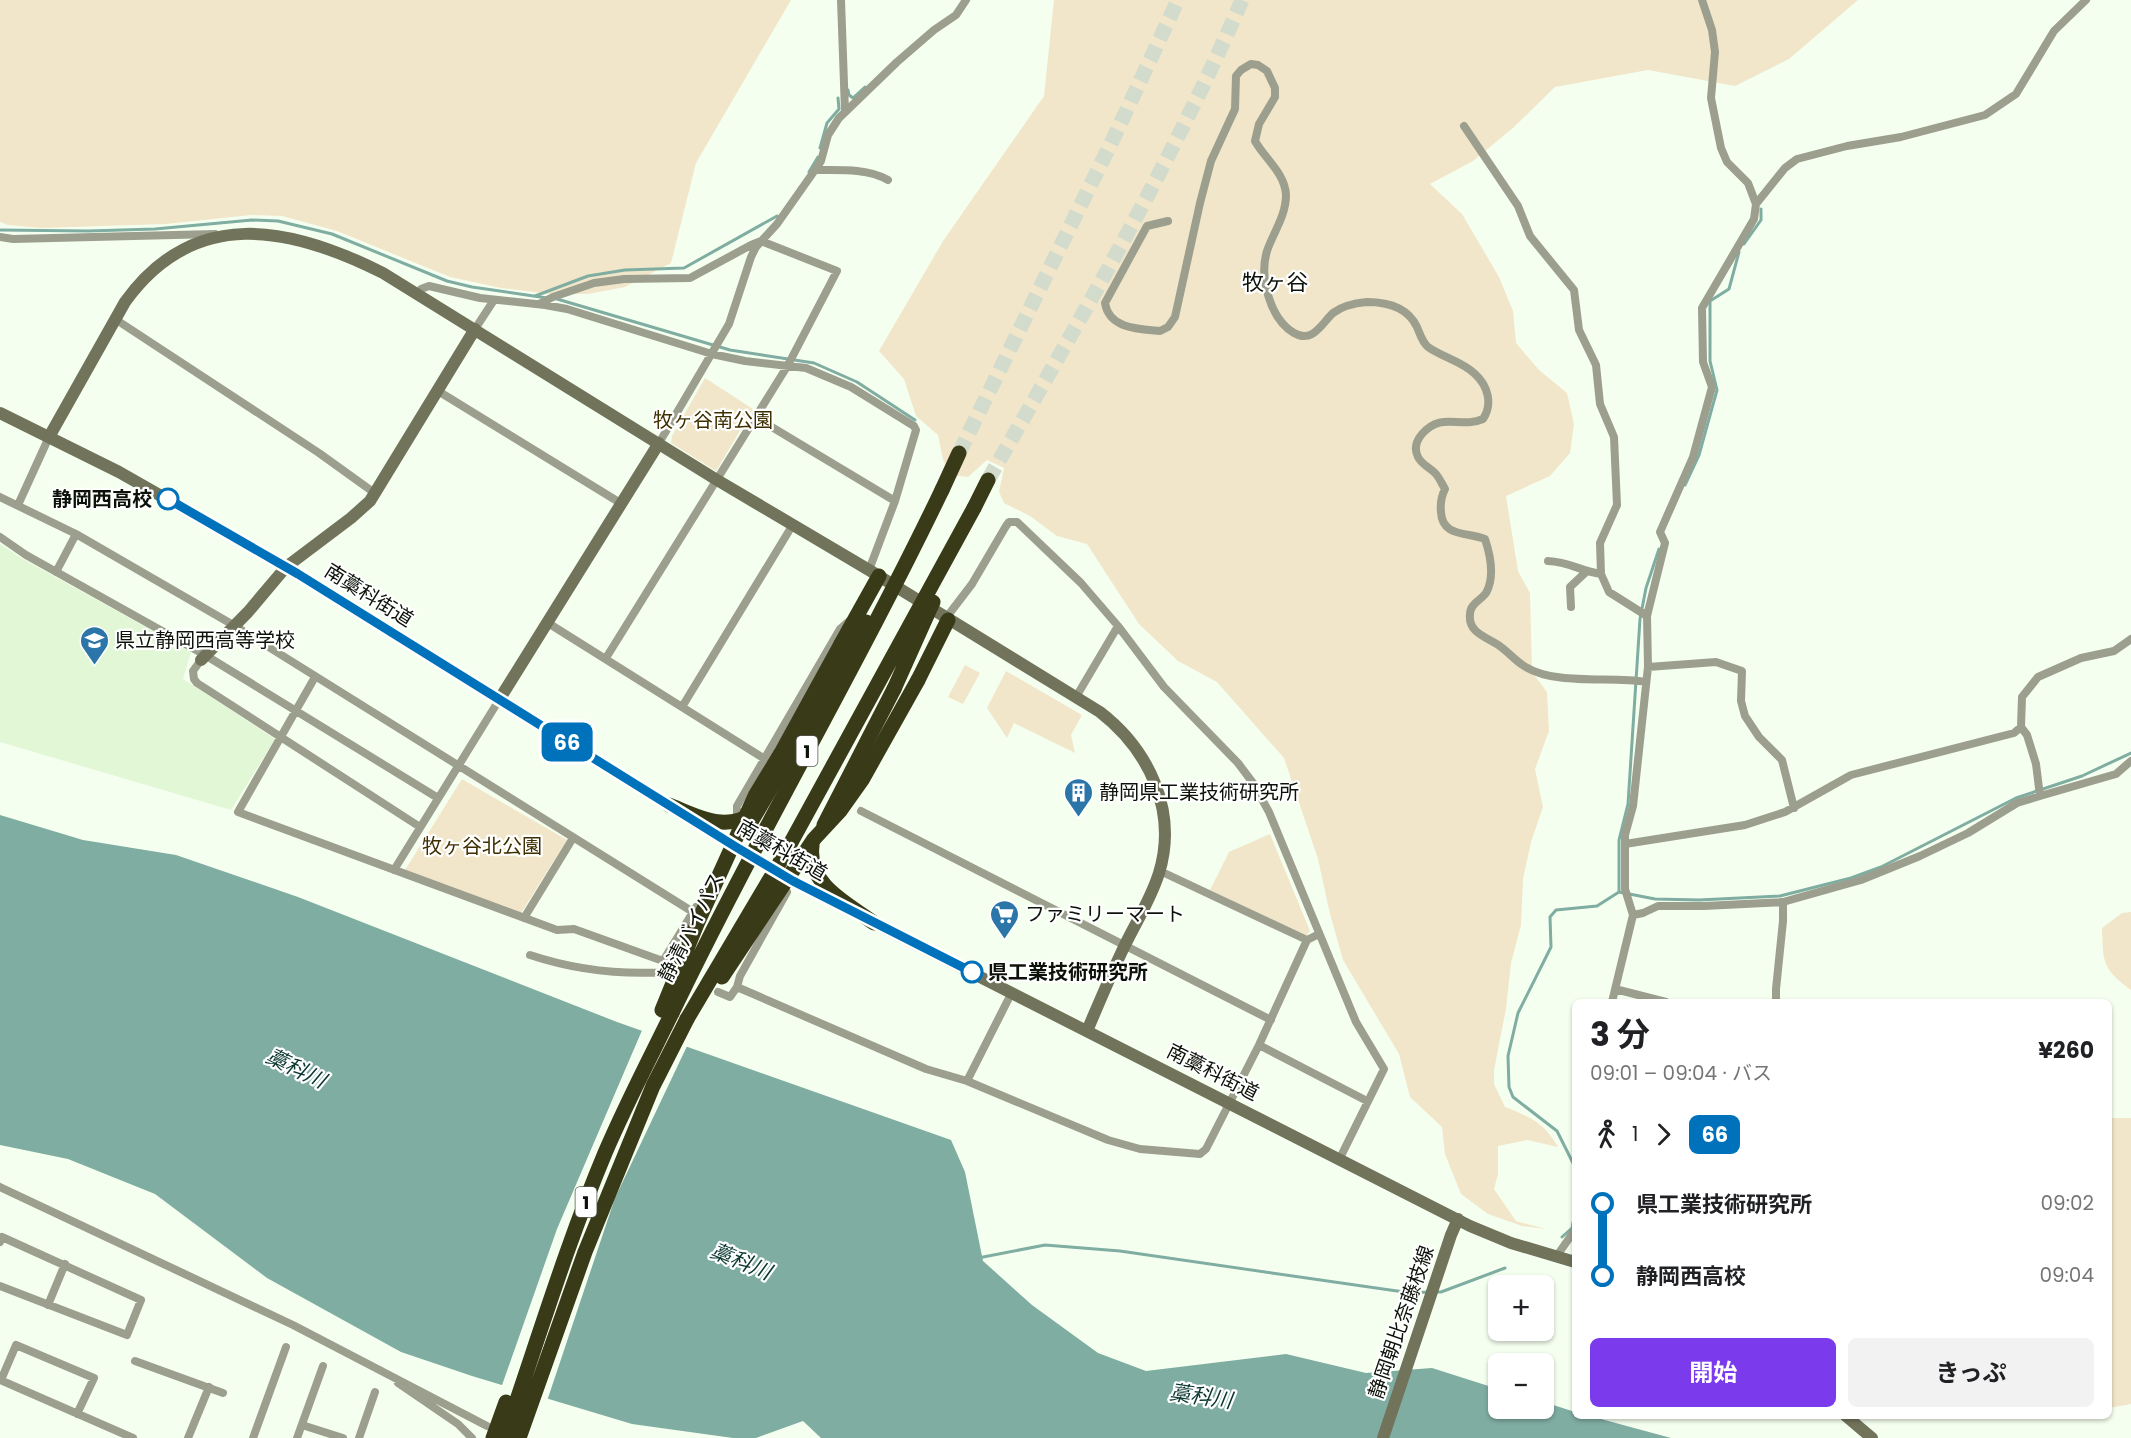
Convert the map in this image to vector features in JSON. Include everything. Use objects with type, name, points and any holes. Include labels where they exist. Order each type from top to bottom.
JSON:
[{"type":"highway","name":"静清バイパス","points":[[504,1438],[549,1303],[627,1103],[711,933],[874,628],[959,453]]},
{"type":"highway","name":"静清バイパス","points":[[519,1438],[585,1252],[653,1086],[687,1019],[783,857],[988,480]]},
{"type":"highway","name":"1","points":[[627,1103],[693,934],[755,796],[842,651],[887,589],[942,490]]},
{"type":"highway","name":"1","points":[[793,881],[894,688],[974,508]]},
{"type":"highway","name":"1","points":[[736,847],[798,742],[842,651],[874,573]]},
{"type":"highway","name":"1","points":[[642,1115],[720,980],[814,839],[840,811],[862,780],[918,680],[947,619]]},
{"type":"highway","points":[[669,805],[715,822],[737,821]]},
{"type":"highway","name":"1","points":[[737,821],[758,809]]},
{"type":"highway","points":[[812,846],[812,863],[821,882],[874,923]]},
{"type":"highway","name":"1","points":[[490,1432],[549,1303]]},
{"type":"highway","name":"1","points":[[530,1438],[564,1314]]},
{"type":"street","points":[[841,0],[845,111]]},
{"type":"street","points":[[394,870],[622,504],[712,354],[729,324],[751,257],[821,161],[828,135],[845,111],[934,30],[956,15],[966,0]]},
{"type":"street","points":[[1613,999],[1633,915],[1625,889],[1626,835],[1633,806],[1644,681],[1648,667],[1647,616],[1665,543],[1660,532],[1693,457],[1712,387],[1703,362],[1702,308],[1754,219],[1756,204],[1749,183],[1727,162],[1721,148],[1711,98],[1715,52],[1712,30],[1702,0]]},
{"type":"street","points":[[1756,204],[1785,168],[1797,159],[1847,146],[1901,137],[1985,115],[2016,94],[2054,30],[2086,0]]},
{"type":"street","points":[[1168,221],[1147,226],[1105,303],[1111,318],[1123,325],[1160,331],[1172,323],[1211,161],[1235,110],[1236,76],[1245,66],[1251,64],[1267,70],[1272,79],[1275,97],[1259,124],[1255,141],[1278,172],[1286,196],[1283,213],[1267,251],[1265,266],[1266,285],[1273,306],[1284,324],[1299,336],[1311,336],[1326,323],[1332,314],[1343,307],[1368,302],[1394,307],[1404,310],[1412,318],[1427,346],[1475,374],[1488,396],[1489,405],[1483,419],[1469,423],[1453,420],[1436,423],[1423,432],[1416,447],[1418,458],[1438,477],[1444,489],[1441,499],[1444,525],[1455,533],[1475,535],[1485,539],[1490,555],[1489,584],[1486,592],[1471,609],[1469,615],[1474,629],[1480,636],[1495,643],[1524,666],[1551,676],[1644,681]]},
{"type":"street","points":[[1464,126],[1518,206],[1530,236],[1574,290],[1579,330],[1596,365],[1600,404],[1614,437],[1617,505],[1600,543],[1601,574],[1609,592],[1647,616]]},
{"type":"street","points":[[815,170],[852,171],[880,175],[888,180]]},
{"type":"street","points":[[18,505],[49,436],[137,285],[173,254],[185,247],[208,239],[255,233]]},
{"type":"street","points":[[0,237],[13,239],[111,238],[255,233],[292,238],[348,255],[418,294],[792,526],[874,573],[1100,712],[1122,730],[1139,751],[1154,777],[1160,794],[1164,818],[1163,850],[1160,872],[1154,888],[1124,946],[1087,1031]]},
{"type":"street","points":[[539,304],[594,283],[624,279],[690,278],[761,241],[837,271],[788,365],[606,658]]},
{"type":"street","points":[[418,294],[429,286],[494,300],[567,309],[712,354],[746,361],[806,368],[851,387],[914,426],[917,434],[874,573]]},
{"type":"street","points":[[420,827],[197,682],[193,671],[286,567],[351,518],[376,494],[494,300]]},
{"type":"street","points":[[115,320],[319,453],[376,494]]},
{"type":"street","points":[[438,392],[622,504]]},
{"type":"street","name":"南藁科街道","points":[[0,412],[174,502],[286,567],[793,881],[1488,1234],[1572,1261]]},
{"type":"street","points":[[755,417],[895,501]]},
{"type":"street","points":[[0,497],[76,534],[235,626],[693,912]]},
{"type":"street","points":[[947,619],[972,584],[1006,525],[1013,521],[1017,522],[1082,583],[1164,687],[1238,763],[1253,783],[1269,812],[1356,1022],[1384,1069],[1340,1158]]},
{"type":"street","points":[[682,707],[792,526]]},
{"type":"street","points":[[56,572],[76,534]]},
{"type":"street","points":[[0,537],[26,555],[296,710],[438,798]]},
{"type":"street","points":[[1548,561],[1565,562],[1586,572],[1601,574]]},
{"type":"street","points":[[1571,607],[1570,587],[1586,572]]},
{"type":"street","points":[[737,821],[738,806],[840,629],[846,622],[854,619]]},
{"type":"street","points":[[548,623],[765,759]]},
{"type":"street","points":[[1076,697],[1118,626]]},
{"type":"street","points":[[2040,796],[2036,764],[2027,735],[2022,727],[2022,697],[2038,677],[2081,658],[2114,651],[2131,639]]},
{"type":"street","points":[[1648,667],[1716,662],[1742,671],[1741,701],[1745,716],[1759,737],[1782,760],[1794,808]]},
{"type":"street","points":[[315,677],[238,812],[557,930],[574,928],[663,961],[669,972],[626,974],[581,968],[530,955]]},
{"type":"street","points":[[1626,844],[1745,825],[1794,808],[1851,775],[2014,733],[2022,727]]},
{"type":"street","points":[[1633,915],[1658,906],[1783,902],[1871,876],[1968,833],[2017,803],[2116,774],[2131,761]]},
{"type":"street","points":[[861,811],[1271,1020]]},
{"type":"street","points":[[524,918],[573,838]]},
{"type":"street","points":[[663,961],[736,847]]},
{"type":"street","points":[[1160,872],[1307,940]]},
{"type":"street","points":[[718,992],[730,997],[737,987],[740,976],[793,881]]},
{"type":"street","points":[[1776,999],[1783,902]]},
{"type":"street","points":[[737,987],[926,1069],[967,1081],[1108,1140],[1140,1149],[1203,1153],[1259,1045],[1307,940],[1319,934]]},
{"type":"street","points":[[1615,989],[1654,999]]},
{"type":"street","points":[[967,1081],[1012,992]]},
{"type":"street","points":[[1259,1045],[1367,1101]]},
{"type":"street","points":[[0,1186],[272,1315],[381,1370],[490,1432]]},
{"type":"street","name":"静岡朝比奈藤枝線","points":[[1383,1438],[1416,1335],[1458,1219]]},
{"type":"street","points":[[1556,1257],[1572,1234]]},
{"type":"street","points":[[0,1242],[2,1237],[141,1300],[127,1335],[0,1286]]},
{"type":"street","points":[[48,1305],[64,1264]]},
{"type":"street","points":[[77,1414],[94,1378],[16,1345],[1,1380],[77,1414],[117,1435],[133,1438]]},
{"type":"street","points":[[252,1438],[286,1347]]},
{"type":"street","points":[[135,1361],[224,1393]]},
{"type":"street","points":[[297,1438],[323,1366]]},
{"type":"street","points":[[381,1370],[406,1390],[458,1424],[472,1438]]},
{"type":"street","points":[[188,1438],[209,1387]]},
{"type":"street","points":[[359,1438],[375,1392]]},
{"type":"street","points":[[1850,1419],[1872,1438]]},
{"type":"street","points":[[302,1425],[343,1438]]},
{"type":"shaded area","name":"県立静岡西高等学校","points":[[0,544],[21,558],[191,652],[183,679],[275,739],[231,810],[0,742]]},
{"type":"green space","points":[[0,0],[791,0],[696,163],[671,263],[625,287],[588,294],[551,294],[501,288],[450,277],[337,231],[282,216],[251,215],[166,224],[41,228],[8,225],[0,222]]},
{"type":"green space","points":[[1054,0],[1858,0],[1789,59],[1735,86],[1648,70],[1555,87],[1513,128],[1473,161],[1430,184],[1462,214],[1499,277],[1513,311],[1516,343],[1539,370],[1567,393],[1574,424],[1570,453],[1550,476],[1506,496],[1518,571],[1530,593],[1532,672],[1547,692],[1549,731],[1535,769],[1543,807],[1531,842],[1523,879],[1521,925],[1511,963],[1506,1009],[1494,1070],[1494,1084],[1505,1107],[1536,1121],[1558,1147],[1527,1140],[1498,1146],[1498,1174],[1494,1189],[1516,1221],[1546,1229],[1522,1226],[1488,1214],[1461,1194],[1445,1154],[1442,1127],[1410,1097],[1399,1054],[1343,960],[1318,859],[1284,758],[1217,682],[1178,661],[1139,624],[1087,544],[1057,536],[1030,516],[1004,503],[999,492],[1004,468],[987,460],[968,477],[951,475],[943,460],[938,435],[916,416],[904,379],[879,351],[943,241],[1044,96]]},
{"type":"green space","name":"牧ヶ谷南公園","points":[[705,378],[753,409],[716,471],[671,443],[672,436]]},
{"type":"green space","points":[[965,665],[980,673],[963,704],[948,697]]},
{"type":"green space","points":[[1006,671],[1082,715],[1071,735],[1075,753],[1014,723],[1007,738],[987,708]]},
{"type":"green space","name":"牧ヶ谷北公園","points":[[462,779],[567,840],[521,913],[405,870]]},
{"type":"green space","points":[[1270,834],[1310,931],[1306,936],[1210,890],[1229,852]]},
{"type":"green space","points":[[2131,912],[2131,990],[2114,976],[2106,964],[2102,928],[2122,913]]},
{"type":"green space","points":[[2112,1118],[2131,1118],[2131,1404],[2112,1407]]},
{"type":"water","name":"藁科川","points":[[0,815],[83,840],[176,855],[298,897],[617,1022],[951,1140],[965,1172],[983,1261],[1032,1305],[1098,1353],[1146,1371],[1286,1354],[1366,1373],[1432,1368],[1488,1386],[1488,1419],[1554,1419],[1554,1405],[1572,1411],[1572,1419],[1601,1419],[1671,1438],[821,1438],[803,1421],[756,1438],[733,1438],[632,1424],[401,1352],[267,1278],[155,1194],[68,1159],[0,1145]]},
{"type":"pier","points":[[643,1028],[688,1044],[615,1198],[547,1401],[501,1388],[557,1229]]},
{"type":"waterway","points":[[848,90],[849,95],[853,98],[865,87]]},
{"type":"waterway","points":[[820,148],[827,123],[839,109],[838,98]]},
{"type":"waterway","points":[[809,172],[818,157]]},
{"type":"waterway","points":[[1744,244],[1761,220],[1761,209]]},
{"type":"waterway","points":[[535,296],[588,276],[625,270],[684,268],[777,216]]},
{"type":"waterway","points":[[0,230],[155,229],[252,220],[278,221],[332,234],[447,281],[547,298]]},
{"type":"waterway","points":[[1685,485],[1699,455],[1717,390],[1710,361],[1710,301],[1729,289],[1739,252]]},
{"type":"waterway","points":[[557,299],[730,350],[814,363],[857,382],[915,420]]},
{"type":"waterway","points":[[1619,892],[1619,840],[1628,804],[1640,619],[1646,588],[1659,549]]},
{"type":"waterway","points":[[1572,1161],[1557,1131],[1513,1097],[1509,1087],[1508,1056],[1518,1013],[1551,947],[1550,917],[1556,910],[1597,906],[1619,892],[1655,899],[1699,900],[1780,896],[1851,878],[1881,867],[2016,798],[2082,776],[2131,753]]},
{"type":"waterway","points":[[1562,1237],[1572,1228]]},
{"type":"waterway","points":[[978,1258],[1045,1245],[1120,1251],[1411,1293],[1429,1292]]},
{"type":"waterway","points":[[1436,1292],[1505,1268]]},
{"type":"tunnel","points":[[959,453],[1115,135],[1178,0]]},
{"type":"tunnel","points":[[988,480],[1154,184],[1242,0]]},
{"type":"bus line","name":"66","points":[[168,499],[298,574],[793,881],[972,972]]},
{"type":"place","name":"静岡西高校","points":[[168,499]]},
{"type":"place","name":"県立静岡西高等学校","points":[[94,666]]},
{"type":"place","name":"静岡県工業技術研究所","points":[[1078,818]]},
{"type":"place","name":"ファミリーマート","points":[[1004,940]]},
{"type":"place","name":"県工業技術研究所","points":[[972,972]]},
{"type":"district","name":"牧ヶ谷","points":[[1275,282]]}]
